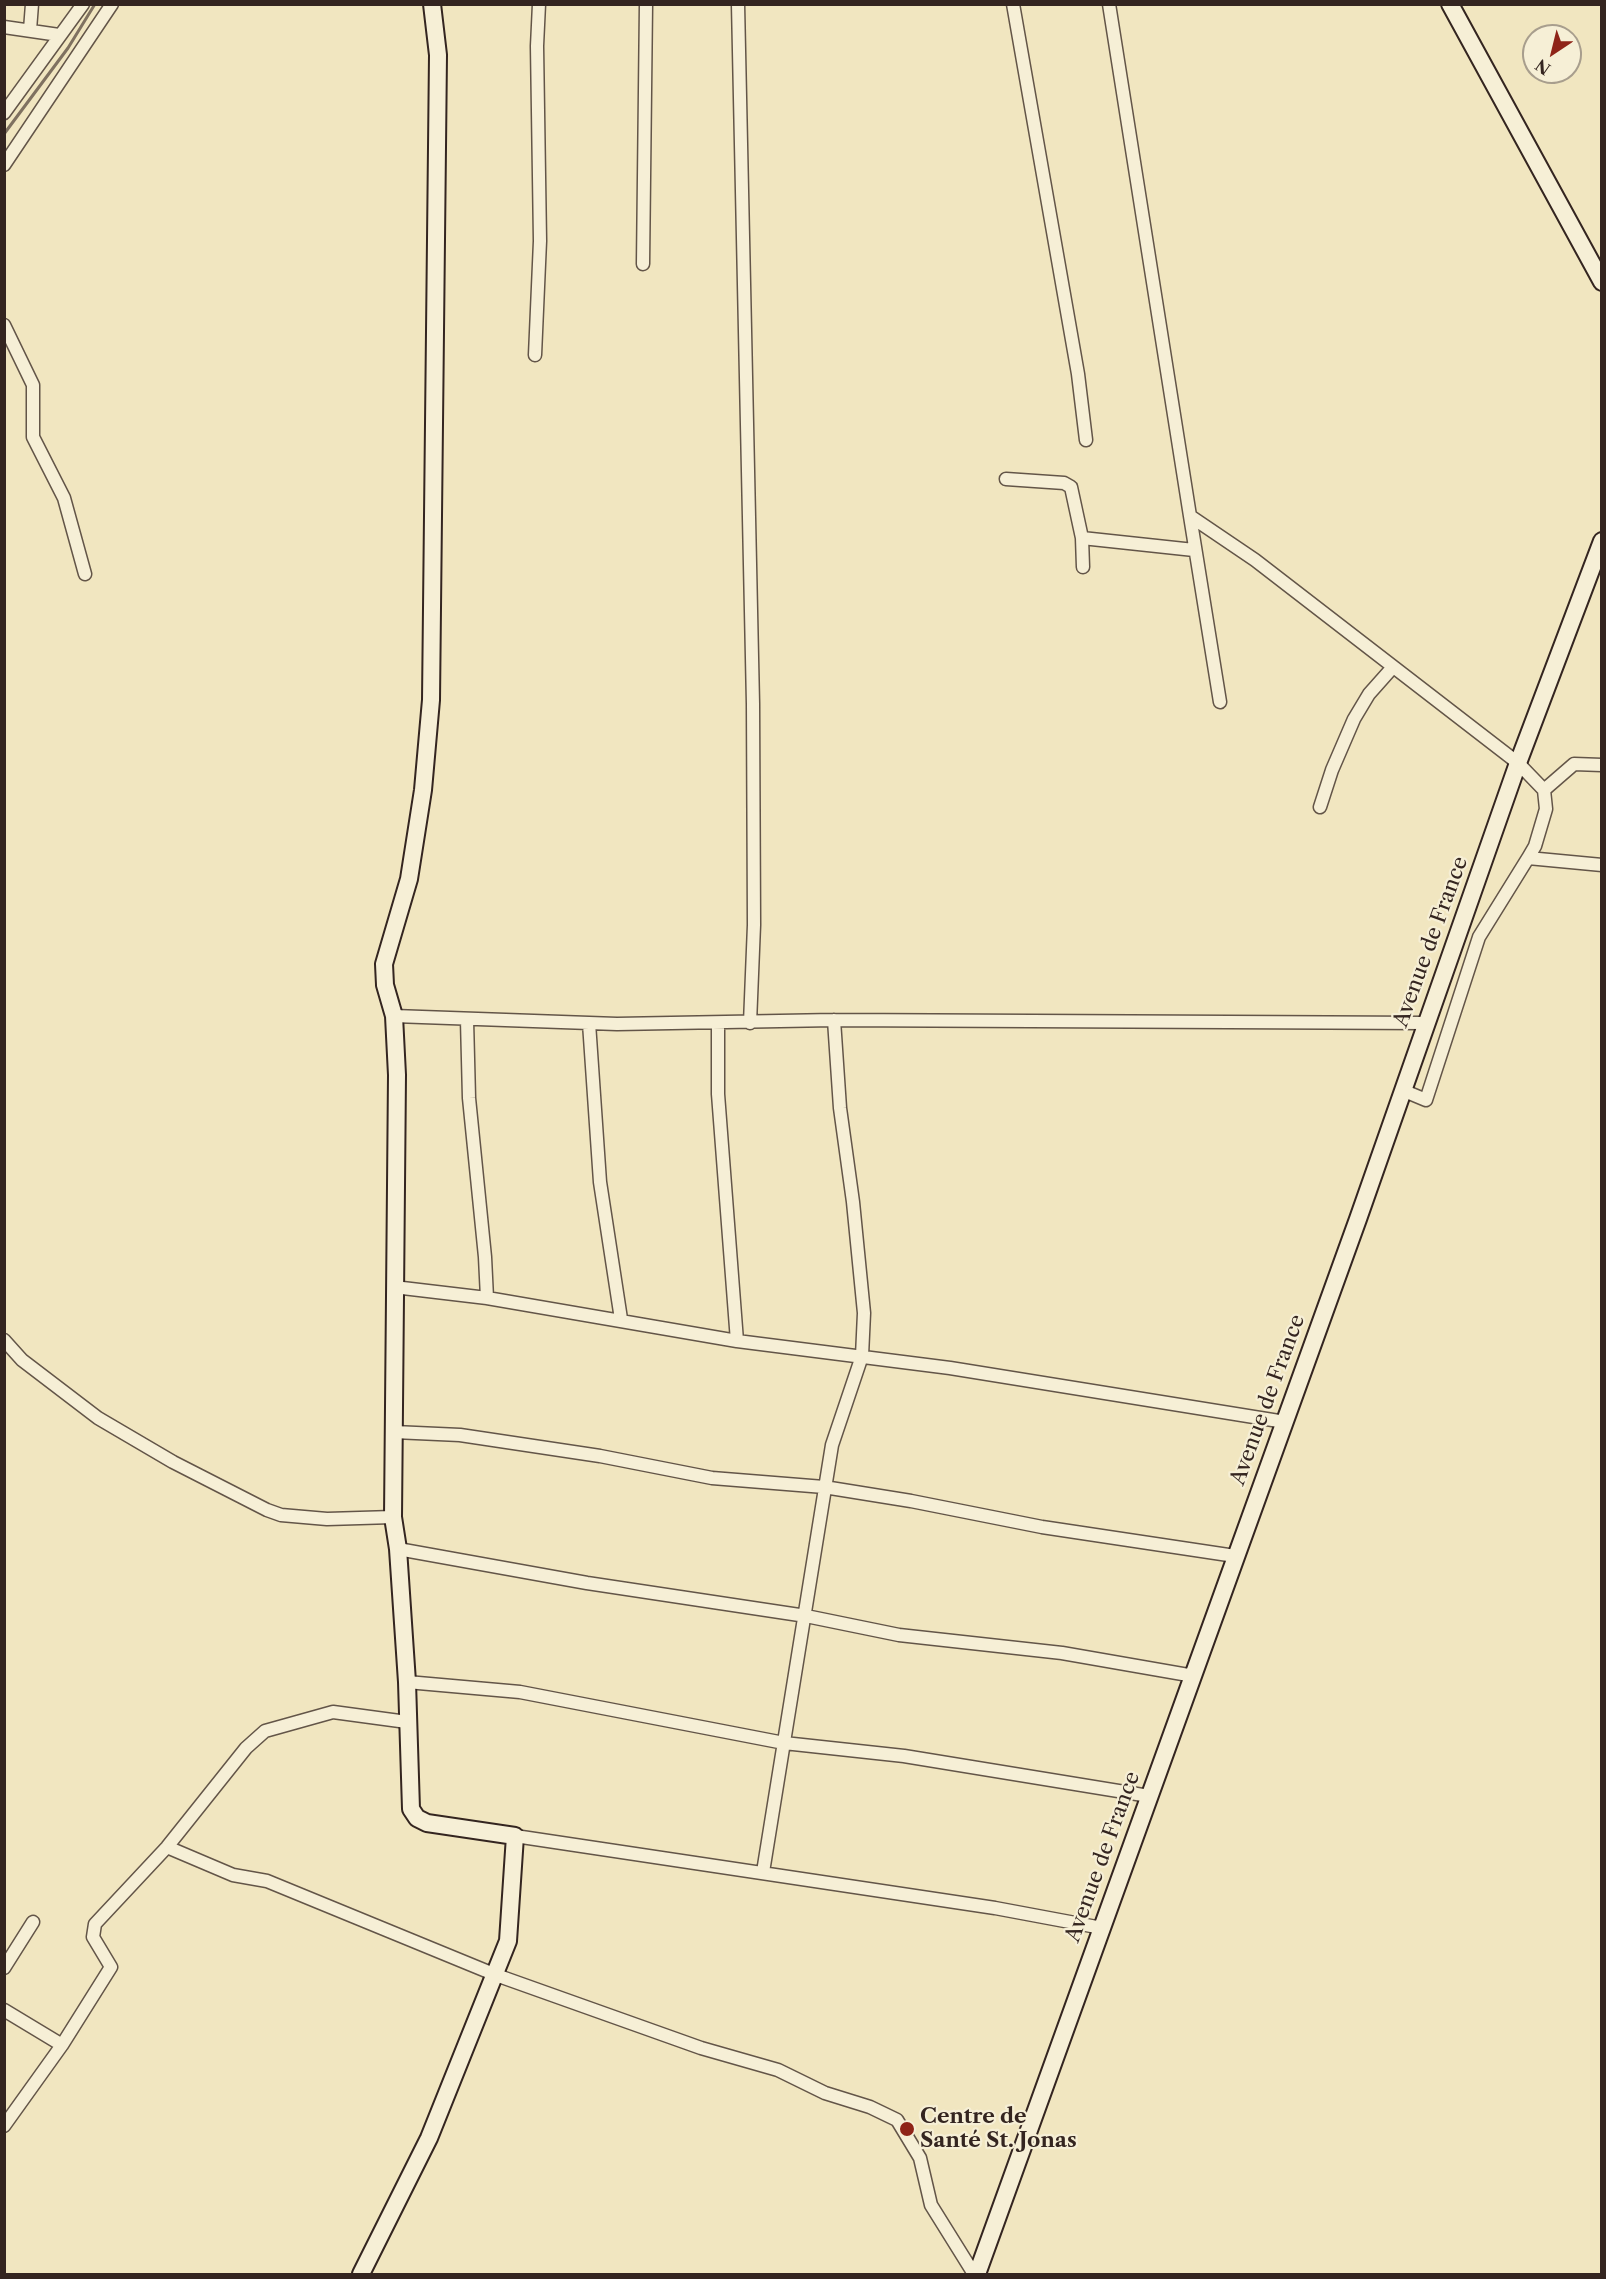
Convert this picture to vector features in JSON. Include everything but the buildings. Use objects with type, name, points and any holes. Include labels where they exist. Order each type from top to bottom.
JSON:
[{"type":"street","points":[[30,30],[32,4]]},
{"type":"street","points":[[4,113],[83,4]]},
{"type":"street","points":[[4,165],[112,4]]},
{"type":"street","points":[[432,4],[438,55],[431,700],[423,790],[409,879],[384,964],[385,985],[394,1016],[397,1141],[393,1517],[398,1549],[407,1682],[411,1809],[417,1818],[427,1823],[618,1854],[763,1872],[995,1908],[1102,1928]]},
{"type":"street","points":[[535,355],[540,241],[537,46],[539,4]]},
{"type":"street","points":[[643,264],[646,4]]},
{"type":"street","points":[[738,4],[753,704],[754,925],[750,1023]]},
{"type":"street","points":[[1013,4],[1077,375],[1086,440]]},
{"type":"street","points":[[1109,4],[1194,550],[1204,592],[1204,614],[1220,702]]},
{"type":"street","points":[[1450,4],[1602,282]]},
{"type":"street","points":[[4,27],[59,36]]},
{"type":"street","points":[[4,326],[33,385],[33,437],[64,498],[85,574]]},
{"type":"street","points":[[1006,479],[1068,484],[1075,495],[1082,538],[1083,567]]},
{"type":"street","points":[[1190,516],[1255,560],[1518,763],[1544,790],[1546,809],[1535,846],[1479,937],[1426,1100],[1402,1090]]},
{"type":"street","points":[[1082,538],[1194,550]]},
{"type":"street","name":"Avenue de France","points":[[975,2274],[1194,1676],[1518,763],[1602,541]]},
{"type":"street","points":[[1320,807],[1332,771],[1358,712],[1369,694],[1393,667]]},
{"type":"street","points":[[1544,790],[1574,764],[1602,765]]},
{"type":"street","points":[[1528,858],[1602,865]]},
{"type":"street","points":[[394,1016],[467,1020],[718,1024],[834,1020],[1426,1023]]},
{"type":"street","points":[[467,1020],[469,1098],[481,1210],[487,1298]]},
{"type":"street","points":[[763,1872],[833,1439],[862,1356],[864,1313],[853,1202],[840,1108],[834,1020]]},
{"type":"street","points":[[589,1023],[600,1182],[621,1319]]},
{"type":"street","points":[[718,1024],[718,1095],[737,1341]]},
{"type":"street","points":[[394,1287],[487,1298],[621,1319],[737,1341],[862,1356],[1285,1422]]},
{"type":"street","points":[[4,1340],[22,1359],[98,1418],[173,1462],[267,1510],[281,1515],[327,1519],[393,1517]]},
{"type":"street","points":[[393,1432],[460,1435],[600,1456],[712,1478],[824,1487],[911,1501],[1042,1527],[1235,1556]]},
{"type":"street","points":[[398,1549],[588,1583],[806,1616],[899,1635],[1062,1653],[1194,1676]]},
{"type":"street","points":[[407,1682],[520,1692],[784,1743],[904,1756],[1149,1796]]},
{"type":"street","points":[[4,2126],[62,2045],[111,1967],[111,1963],[93,1936],[95,1924],[167,1847],[242,1753],[265,1731],[333,1712],[407,1722]]},
{"type":"street","points":[[361,2274],[429,2138],[496,1975],[510,1927],[515,1836]]},
{"type":"street","points":[[167,1847],[233,1875],[278,1886],[496,1975],[702,2048],[778,2070],[825,2093],[870,2107],[897,2120],[920,2158],[930,2205],[975,2274]]},
{"type":"street","points":[[4,1968],[33,1922]]},
{"type":"street","points":[[4,2010],[62,2045]]},
{"type":"waterway","points":[[4,134],[68,48],[95,4]]},
{"type":"place","name":"Centre de Santé St. Jonas","points":[[907,2129]]}]
